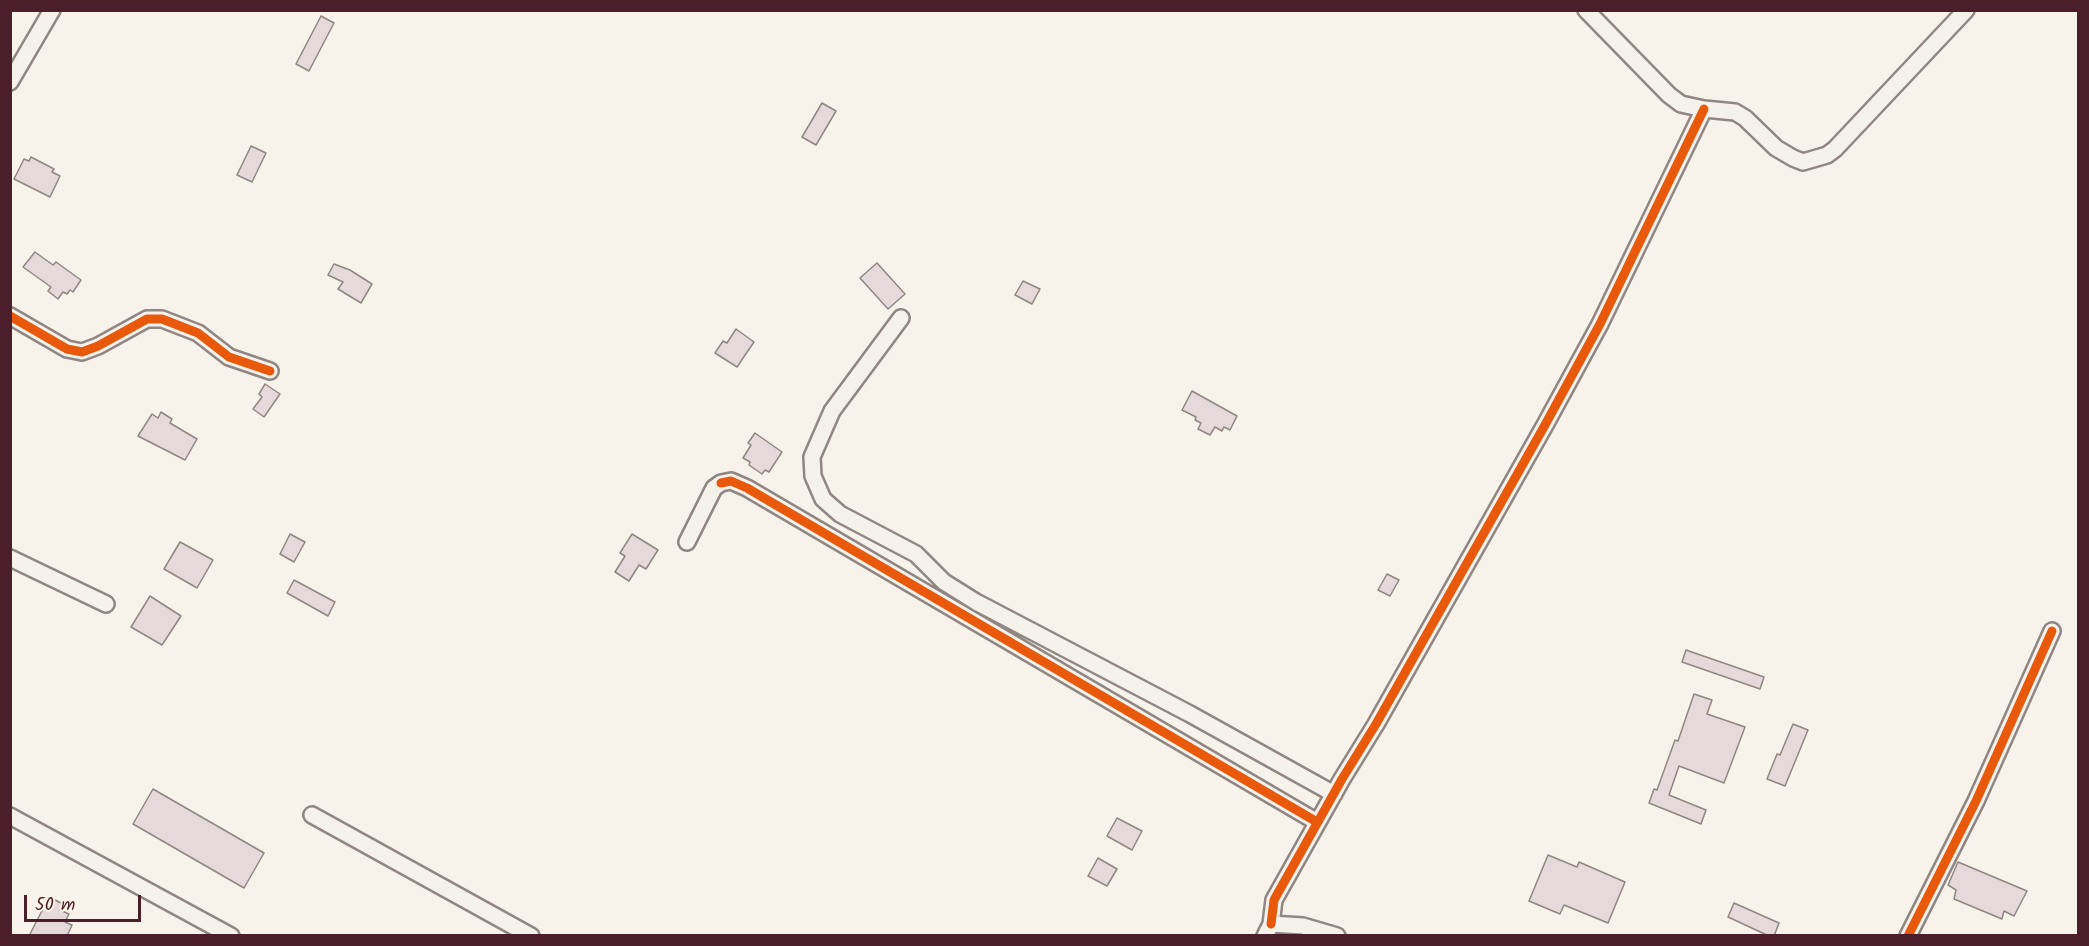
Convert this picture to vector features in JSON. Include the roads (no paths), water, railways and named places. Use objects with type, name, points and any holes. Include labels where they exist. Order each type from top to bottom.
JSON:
[{"type":"street","points":[[10,82],[52,10]]},
{"type":"street","points":[[1586,10],[1681,104],[1735,112],[1745,118],[1776,148],[1803,162],[1827,155],[1834,149],[1966,10]]},
{"type":"street","points":[[1337,936],[1303,926],[1268,930],[1274,900],[1317,822],[1388,704],[1589,344],[1704,109]]},
{"type":"street","points":[[10,316],[67,349],[82,352],[98,346],[147,319],[162,319],[198,333],[228,357],[270,371]]},
{"type":"street","points":[[901,318],[832,411],[812,457],[813,476],[823,499],[840,514],[916,554],[944,582],[976,602],[1190,714],[1334,794]]},
{"type":"street","points":[[687,542],[714,488],[721,483],[731,481],[747,488],[1317,822]]},
{"type":"street","points":[[10,558],[106,603]]},
{"type":"street","points":[[1908,936],[1976,801],[2052,631]]},
{"type":"street","points":[[312,815],[531,936]]},
{"type":"street","points":[[10,816],[231,936]]}]
